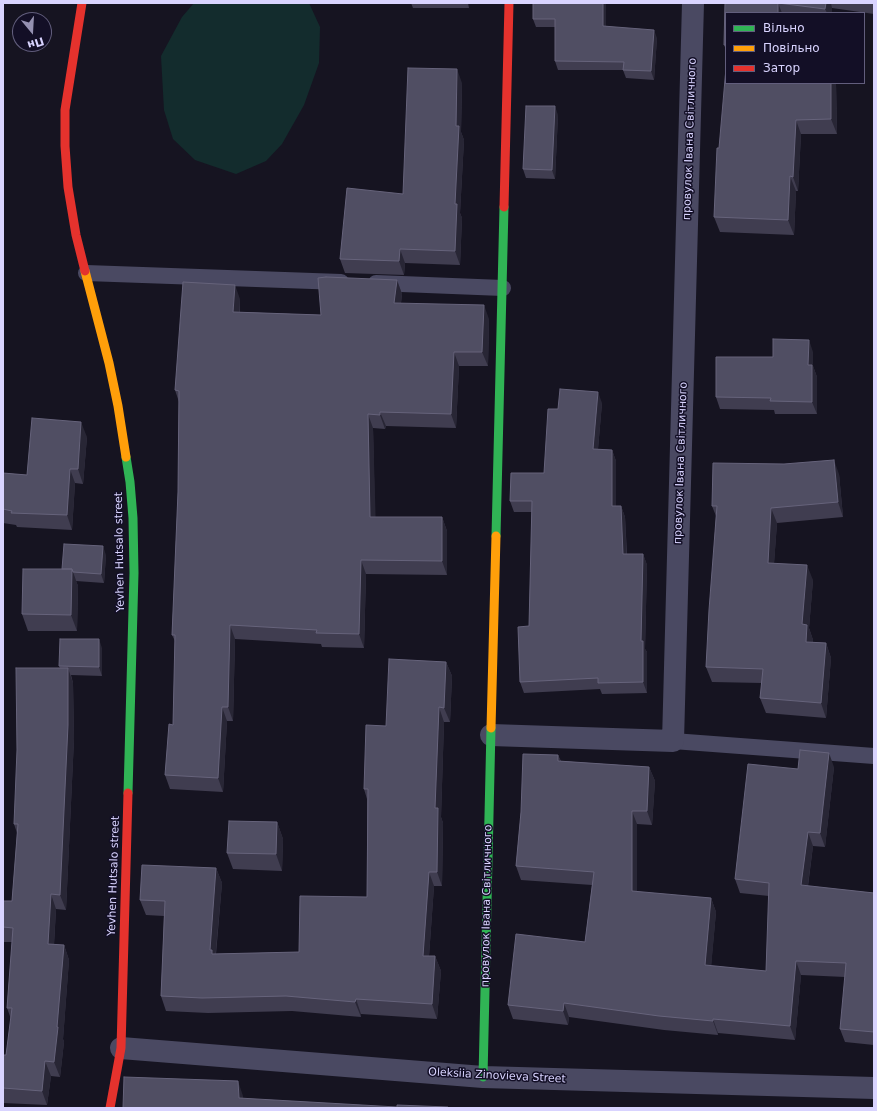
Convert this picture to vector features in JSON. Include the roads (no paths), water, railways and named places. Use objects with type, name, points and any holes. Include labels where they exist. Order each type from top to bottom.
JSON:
[{"type":"street","name":"Yevhen Hutsalo street","points":[[82,3],[65,110],[65,146],[68,187],[75,228],[109,363],[118,406],[130,482],[133,518],[134,573],[121,1048],[110,1108]]},
{"type":"street","name":"провулок Івана Світличного","points":[[483,1077],[509,3]]},
{"type":"street","name":"провулок Івана Світличного","points":[[673,741],[693,3]]},
{"type":"street","points":[[491,735],[673,741]]},
{"type":"street","name":"Oleksiia Zinovieva Street","points":[[121,1048],[483,1077],[874,1088]]},
{"type":"lane","points":[[86,273],[503,288]]},
{"type":"lane","points":[[673,741],[874,756]]}]
